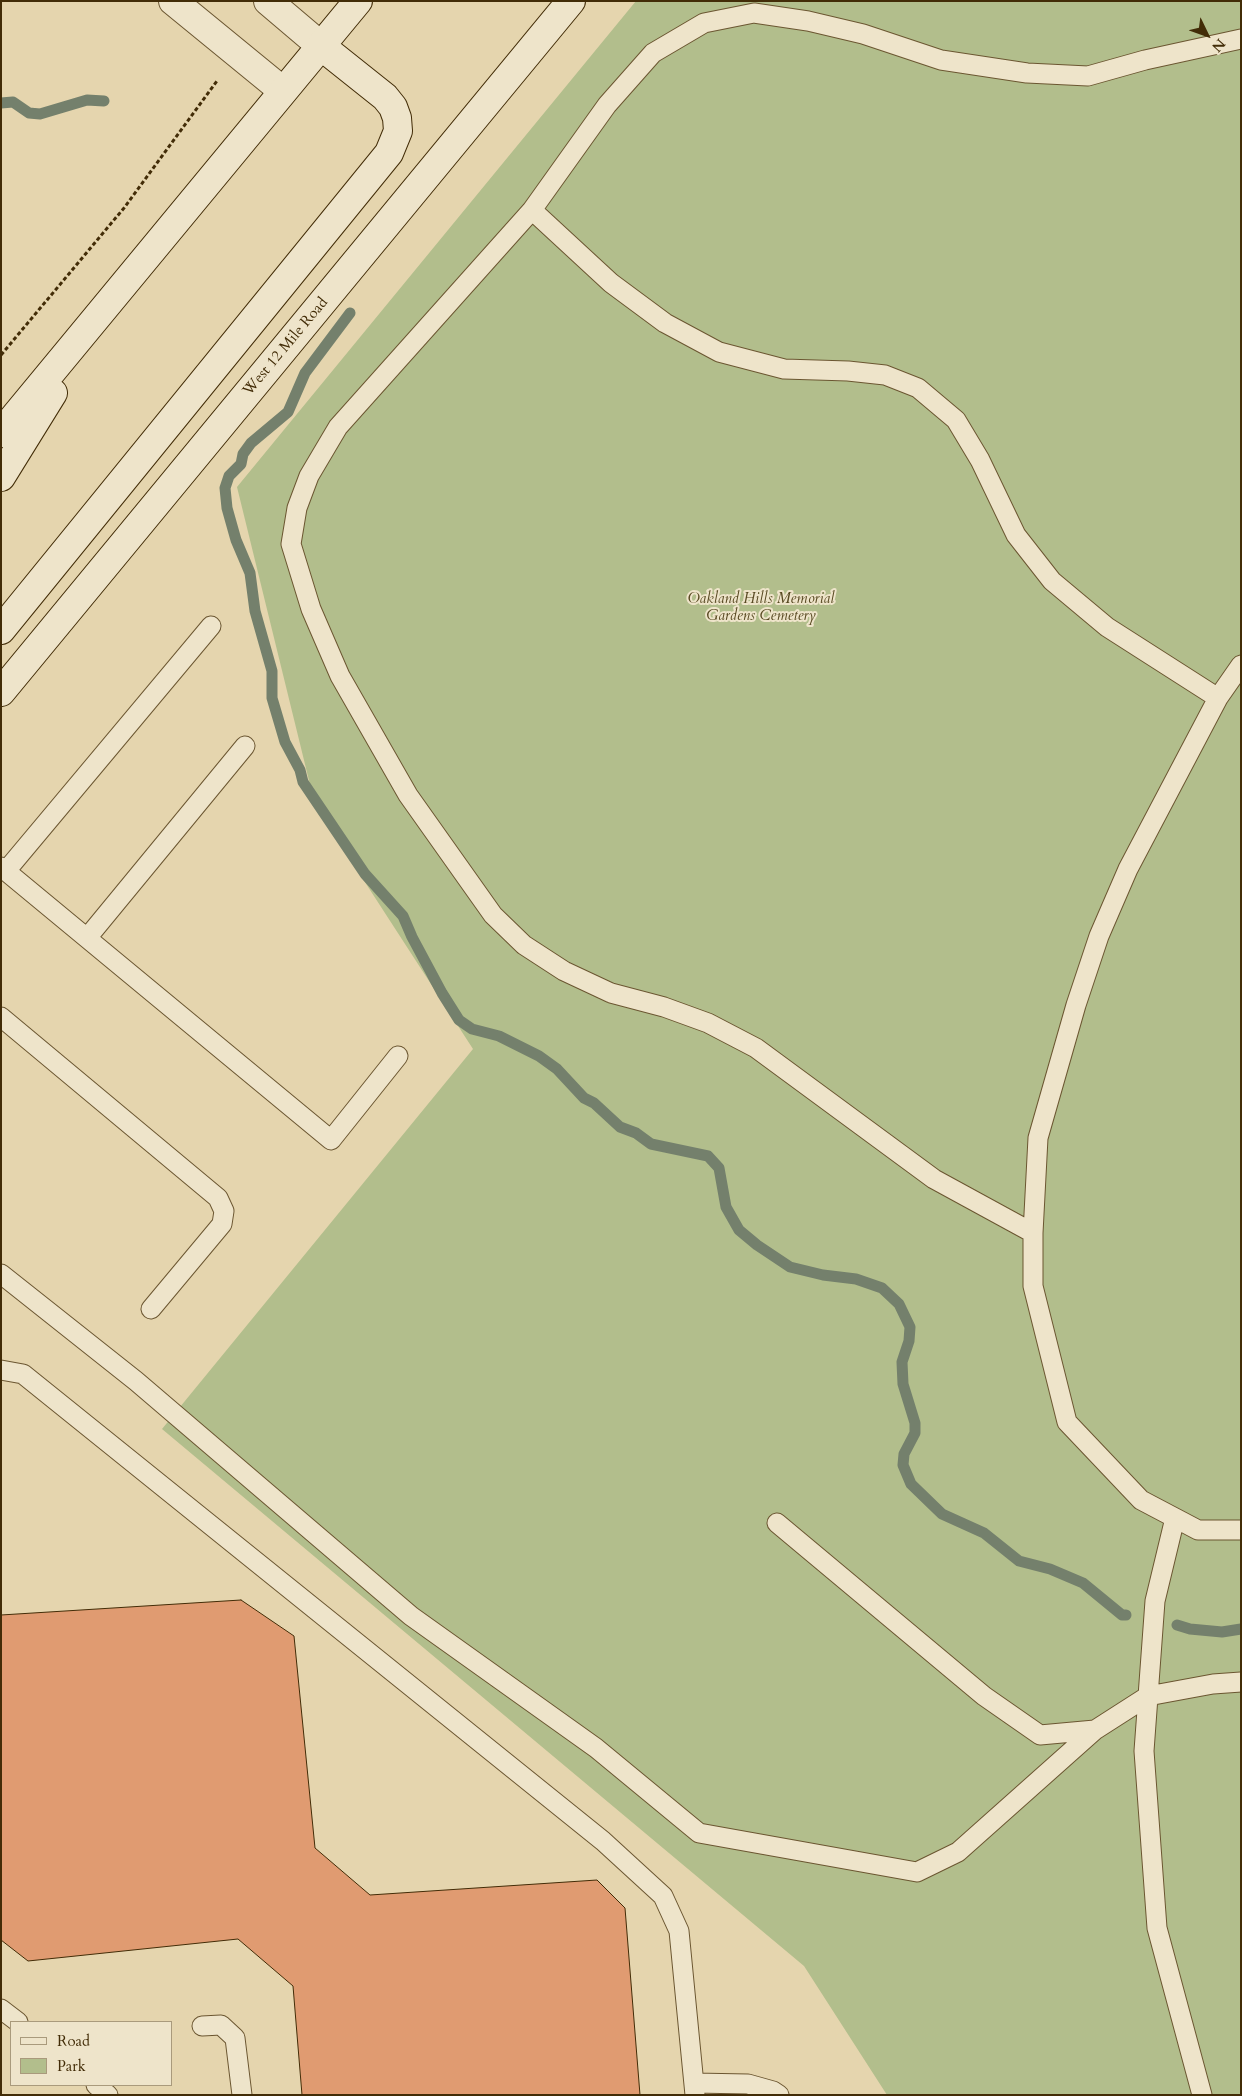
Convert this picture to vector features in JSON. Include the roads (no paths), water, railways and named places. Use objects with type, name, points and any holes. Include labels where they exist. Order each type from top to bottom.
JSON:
[{"type":"main road","points":[[173,1],[283,91]]},
{"type":"main road","points":[[1,630],[389,153],[398,131],[393,107],[385,97],[268,1]]},
{"type":"main road","points":[[1,433],[358,1]]},
{"type":"main road","name":"West 12 Mile Road","points":[[1,692],[572,1]]},
{"type":"main road","points":[[1,477],[108,304]]},
{"type":"lane","points":[[1033,1233],[934,1178],[756,1048],[708,1023],[664,1007],[611,993],[564,971],[524,945],[493,915],[408,795],[340,676],[311,609],[291,544],[297,508],[309,476],[338,426],[532,210],[608,105],[654,53],[704,23],[754,14],[808,20],[863,34],[941,60],[1028,73],[1088,76],[1145,60],[1241,40]]},
{"type":"lane","points":[[532,210],[611,283],[665,323],[719,352],[784,369],[848,371],[885,375],[918,388],[956,420],[980,460],[1016,535],[1052,581],[1107,627],[1218,698]]},
{"type":"lane","points":[[211,626],[4,869],[331,1140],[398,1056]]},
{"type":"lane","points":[[1241,665],[1218,698],[1128,869],[1100,936],[1076,1005],[1038,1138],[1033,1233],[1033,1286],[1067,1422],[1141,1500],[1198,1530],[1241,1530]]},
{"type":"lane","points":[[87,938],[245,746]]},
{"type":"lane","points":[[1,1017],[218,1198],[224,1211],[222,1224],[151,1309]]},
{"type":"lane","points":[[1,1274],[136,1381],[411,1616],[596,1748],[699,1833],[917,1872],[958,1852],[1095,1730],[1148,1696],[1213,1684],[1241,1682]]},
{"type":"lane","points":[[1,1370],[23,1374],[595,1834],[663,1896],[679,1931],[695,2089],[748,2084],[773,2091],[778,2095]]},
{"type":"lane","points":[[1175,1518],[1155,1601],[1144,1752],[1157,1928],[1202,2095]]},
{"type":"lane","points":[[777,1523],[984,1696],[1040,1735],[1095,1730]]},
{"type":"lane","points":[[1,2009],[17,2021]]},
{"type":"lane","points":[[202,2026],[221,2025],[234,2038],[242,2095]]},
{"type":"lane","points":[[97,2086],[108,2095]]},
{"type":"waterway","points":[[1,103],[13,102],[29,113],[40,114],[87,100],[104,101]]},
{"type":"waterway","points":[[350,313],[305,373],[288,412],[251,443],[243,454],[241,464],[229,476],[225,488],[227,508],[236,540],[250,573],[255,611],[272,671],[272,698],[285,742],[300,770],[303,782],[365,874],[403,916],[442,993],[459,1020],[472,1029],[499,1036],[539,1056],[557,1069],[584,1098],[594,1103],[620,1127],[636,1133],[651,1144],[708,1156],[719,1168],[726,1207],[739,1230],[757,1245],[790,1267],[823,1275],[856,1279],[882,1288],[899,1304],[910,1327],[909,1341],[902,1362],[903,1384],[915,1423],[915,1433],[904,1454],[903,1465],[911,1484],[942,1514],[984,1533],[1019,1561],[1050,1569],[1083,1583],[1122,1615],[1126,1615]]},
{"type":"waterway","points":[[1177,1625],[1190,1629],[1222,1632],[1241,1629]]},
{"type":"park label","name":"Oakland Hills Memorial Gardens Cemetery","points":[[761,608]]}]
